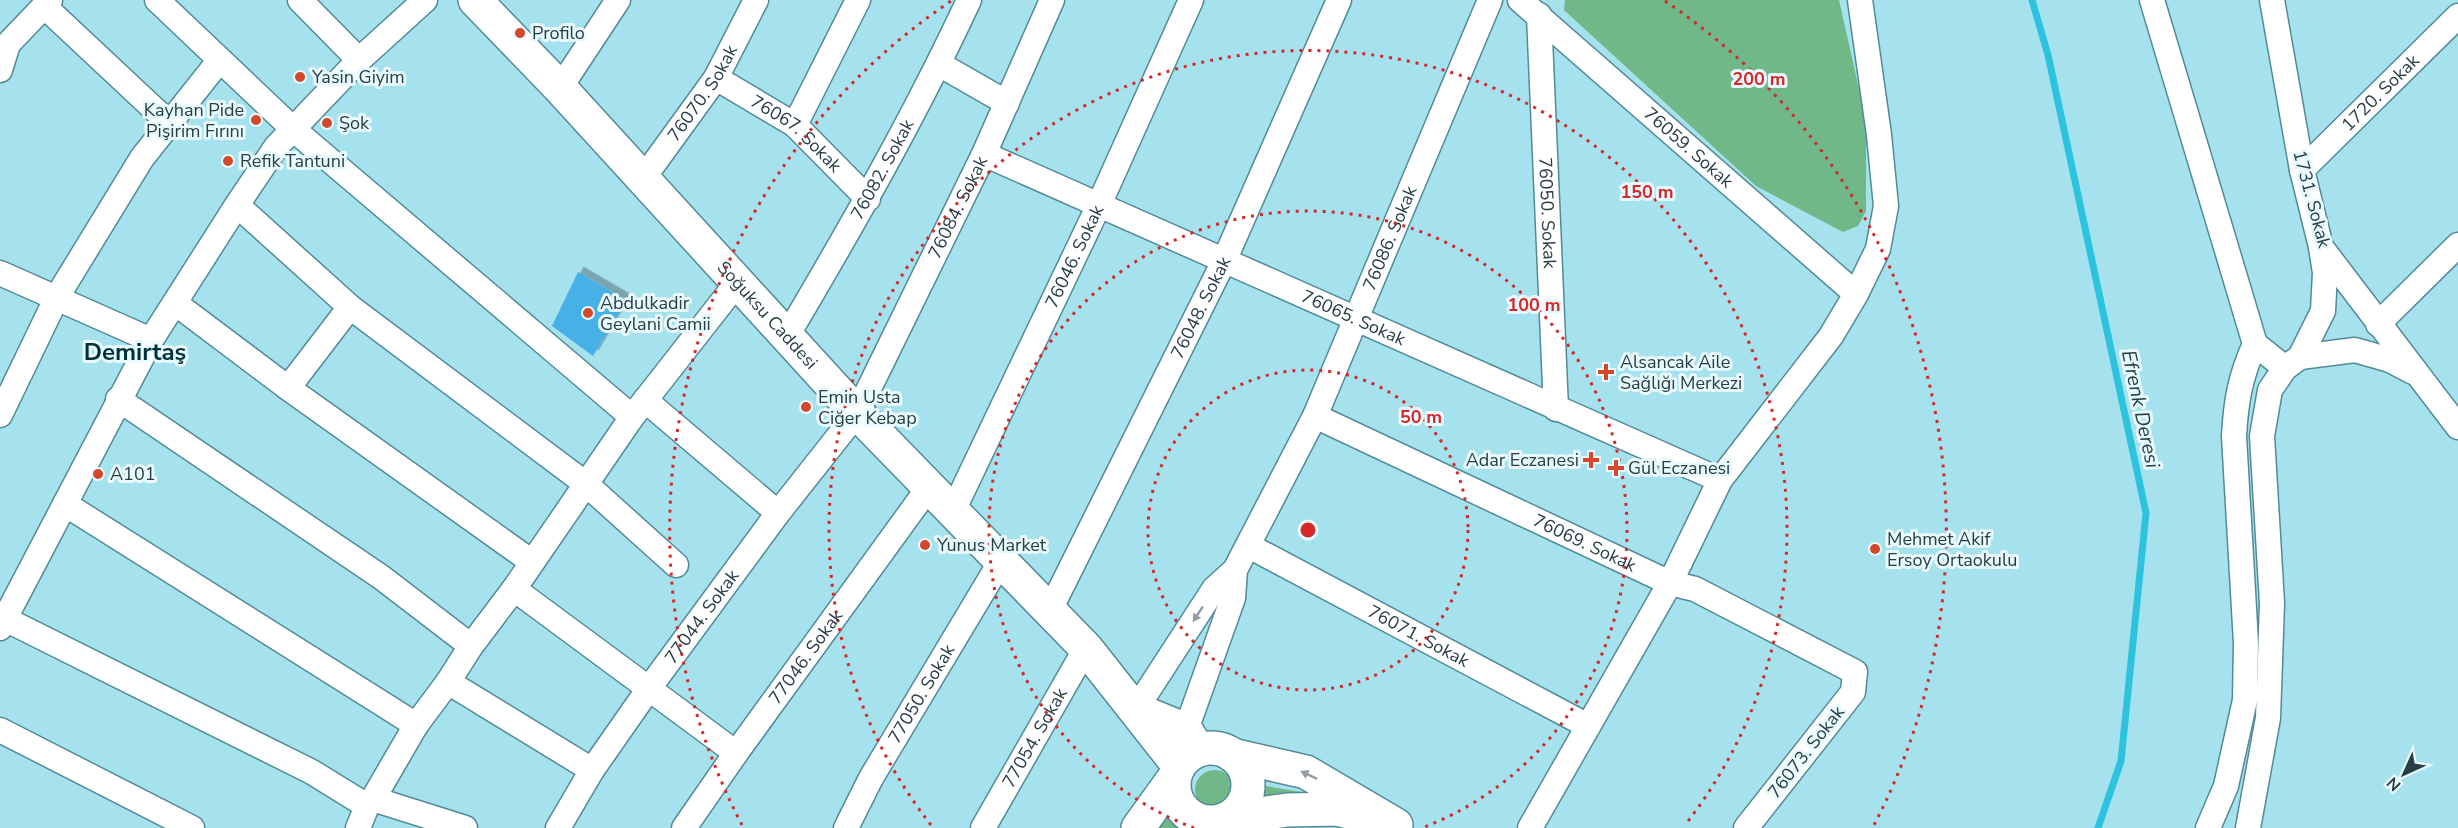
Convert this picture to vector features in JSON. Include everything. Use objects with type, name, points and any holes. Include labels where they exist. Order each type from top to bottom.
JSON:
[{"type":"street","points":[[157,0],[292,129],[638,409],[778,513]]},
{"type":"street","points":[[300,0],[359,60]]},
{"type":"street","points":[[424,0],[359,60],[276,147],[151,340],[2,623],[312,772],[366,811],[465,828]]},
{"type":"street","name":"Soğuksu Caddesi","points":[[475,0],[560,87],[642,180],[857,413],[1086,648],[1136,710]]},
{"type":"street","points":[[560,87],[618,0]]},
{"type":"street","name":"76070. Sokak","points":[[642,180],[716,78],[756,0]]},
{"type":"street","points":[[795,125],[858,0]]},
{"type":"street","name":"76082. Sokak","points":[[787,336],[868,200],[969,0]]},
{"type":"street","name":"76084. Sokak","points":[[857,413],[984,154],[1052,0]]},
{"type":"street","name":"76046. Sokak","points":[[953,511],[1098,207],[1191,0]]},
{"type":"street","name":"76048. Sokak","points":[[1050,610],[1224,261],[1339,0]]},
{"type":"street","name":"76086. Sokak","points":[[1136,710],[1214,589],[1235,570],[1315,416],[1490,0]]},
{"type":"street","name":"76059. Sokak","points":[[1520,0],[1856,294]]},
{"type":"street","points":[[1530,828],[1671,583],[1720,480],[1831,336],[1856,294],[1878,249],[1886,206],[1879,135],[1860,0]]},
{"type":"street","points":[[2152,0],[2255,344],[2235,402],[2234,436],[2246,644],[2245,700],[2226,786],[2208,828]]},
{"type":"street","name":"1731. Sokak","points":[[2274,1],[2302,170],[2321,247],[2458,427]]},
{"type":"street","points":[[0,70],[4,42],[47,3],[169,123]]},
{"type":"street","name":"76050. Sokak","points":[[1539,15],[1556,409]]},
{"type":"street","name":"1720. Sokak","points":[[2302,170],[2458,16]]},
{"type":"street","points":[[0,415],[57,297],[142,158],[219,61]]},
{"type":"street","points":[[939,63],[1007,103]]},
{"type":"street","name":"76067. Sokak","points":[[716,78],[795,125],[868,200]]},
{"type":"street","name":"76065. Sokak","points":[[984,154],[1098,207],[1720,480]]},
{"type":"street","points":[[237,205],[350,307],[586,484],[676,564]]},
{"type":"street","points":[[2378,324],[2458,245]]},
{"type":"street","points":[[2248,828],[2269,706],[2272,603],[2262,436],[2270,390],[2293,362],[2323,311],[2325,273],[2321,247]]},
{"type":"street","points":[[0,273],[151,340]]},
{"type":"street","points":[[366,811],[416,725],[471,646],[514,589],[638,409],[737,283]]},
{"type":"street","points":[[175,303],[288,388],[531,562]]},
{"type":"street","points":[[288,388],[350,307]]},
{"type":"street","points":[[2255,344],[2293,362],[2355,350],[2390,360],[2422,378]]},
{"type":"street","points":[[118,399],[381,577],[471,646]]},
{"type":"street","name":"77044. Sokak","points":[[558,828],[592,770],[650,687],[778,513],[857,413]]},
{"type":"street","name":"76069. Sokak","points":[[1315,416],[1671,583],[1695,589],[1855,672]]},
{"type":"street","name":"77046. Sokak","points":[[684,828],[929,487]]},
{"type":"street","points":[[65,504],[416,725]]},
{"type":"street","name":"76071. Sokak","points":[[1249,546],[1588,726]]},
{"type":"street","name":"77050. Sokak","points":[[846,828],[872,778],[1001,561]]},
{"type":"street","name":"76086. Sokak","points":[[1184,756],[1233,598],[1235,570]]},
{"type":"street","points":[[514,589],[650,687],[736,753]]},
{"type":"street","name":"77054. Sokak","points":[[983,828],[1086,648]]},
{"type":"street","name":"76073. Sokak","points":[[1746,828],[1853,692],[1855,672]]},
{"type":"street","points":[[448,682],[592,770]]},
{"type":"street","points":[[1136,710],[1184,756]]},
{"type":"street","points":[[0,730],[192,828]]},
{"type":"street","points":[[1138,828],[1184,756],[1210,748],[1306,772],[1400,826]]},
{"type":"street","points":[[1213,823],[1238,811],[1245,799],[1248,785],[1246,774],[1232,755]]},
{"type":"street","points":[[1184,756],[1174,791],[1178,803],[1186,813],[1199,820],[1213,823],[1287,810],[1337,809],[1400,826]]},
{"type":"green space","points":[[1565,0],[1839,0],[1866,120],[1866,211],[1858,226],[1843,232],[1756,186],[1564,10]]},
{"type":"green space","points":[[1215,770],[1229,776],[1235,790],[1229,804],[1215,810],[1201,804],[1195,790],[1201,776]]},
{"type":"green space","points":[[1260,785],[1301,792],[1257,807]]},
{"type":"green space","points":[[1170,806],[1187,825],[1180,828],[1156,828]]},
{"type":"building","name":"Abdulkadir Geylani Camii","points":[[578,272],[626,300],[593,356],[552,326]]},
{"type":"waterway","name":"Efrenk Deresi","points":[[2032,0],[2048,55],[2146,513],[2121,761],[2098,828]]},
{"type":"place","name":"Profilo","points":[[520,33]]},
{"type":"place","name":"Yasin Giyim","points":[[300,77]]},
{"type":"place","name":"Kayhan Pide Pişirim Fırını","points":[[256,120]]},
{"type":"place","name":"Şok","points":[[327,123]]},
{"type":"place","name":"Refik Tantuni","points":[[228,161]]},
{"type":"place","name":"Abdulkadir Geylani Camii","points":[[588,313]]},
{"type":"place","name":"Alsancak Aile Sağlığı Merkezi","points":[[1606,372]]},
{"type":"place","name":"Emin Usta Ciğer Kebap","points":[[806,407]]},
{"type":"place","name":"Adar Eczanesi","points":[[1591,460]]},
{"type":"place","name":"Gül Eczanesi","points":[[1616,468]]},
{"type":"place","name":"A101","points":[[98,474]]},
{"type":"place","name":"Yunus Market","points":[[925,545]]},
{"type":"place","name":"Mehmet Akif Ersoy Ortaokulu","points":[[1875,549]]},
{"type":"district","name":"Demirtaş","points":[[135,352]]}]
